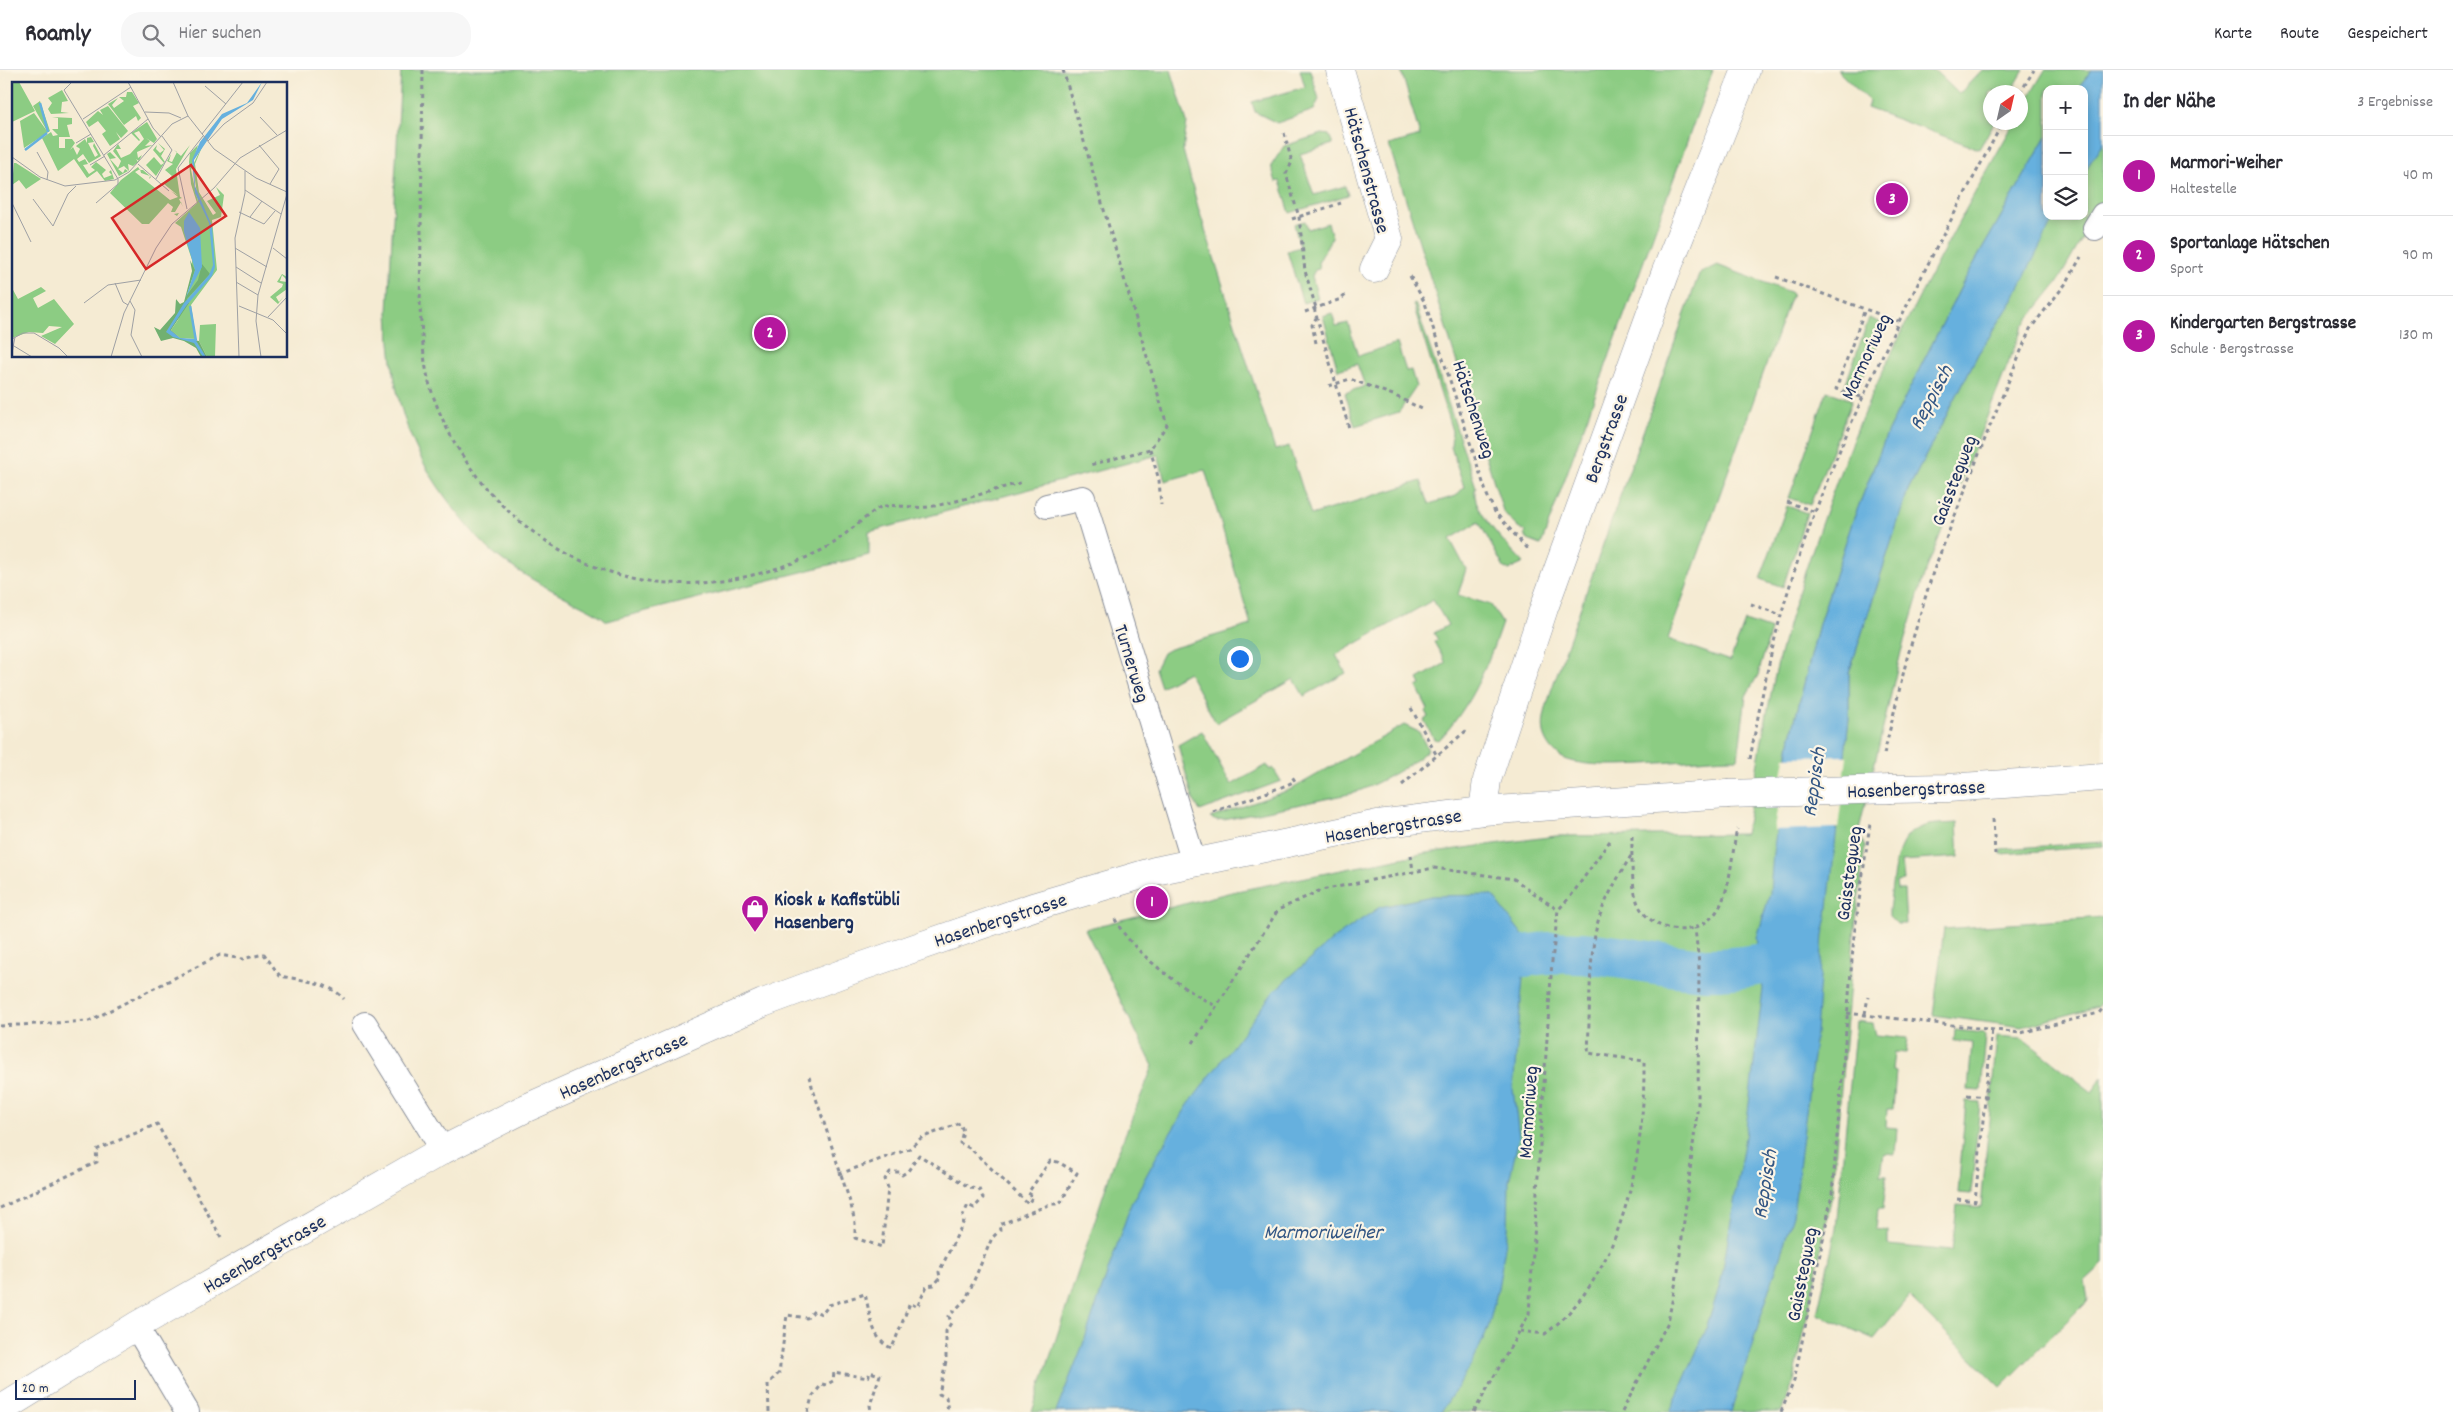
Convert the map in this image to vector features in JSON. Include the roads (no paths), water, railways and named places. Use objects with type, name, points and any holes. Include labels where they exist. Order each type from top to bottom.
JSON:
[{"type":"street","name":"Hätschenstrasse","points":[[1340,70],[1389,239],[1374,269]]},
{"type":"street","name":"Bergstrasse","points":[[1483,811],[1487,780],[1501,734],[1558,568],[1665,274],[1746,70]]},
{"type":"street","name":"Hasenbergstrasse","points":[[0,1410],[136,1326],[443,1150],[524,1109],[763,1003],[1033,907],[1100,887],[1194,863],[1378,824],[1483,811],[1727,794],[1948,788],[2103,777]]},
{"type":"lane","name":"Turnerweg","points":[[1047,506],[1083,498],[1194,863]]},
{"type":"lane","points":[[366,1024],[443,1150]]},
{"type":"lane","points":[[136,1326],[187,1412]]},
{"type":"water","points":[[2092,70],[2103,70],[2103,143],[2088,166],[2088,85],[2080,85]]},
{"type":"water","name":"Reppisch","points":[[2043,143],[2043,220],[2053,220],[2013,300],[1978,354],[1908,490],[1849,673],[1849,719],[1827,916],[1823,935],[1816,1033],[1793,1215],[1731,1412],[1670,1412],[1706,1330],[1721,1281],[1745,1137],[1763,989],[1757,938],[1770,893],[1773,853],[1791,736],[1819,624],[1852,523],[1888,431],[1964,281]]},
{"type":"water","name":"Marmoriweiher","points":[[1492,895],[1525,938],[1513,1089],[1519,1137],[1509,1181],[1508,1229],[1498,1288],[1488,1328],[1474,1360],[1441,1412],[1056,1412],[1082,1347],[1131,1204],[1160,1150],[1188,1105],[1274,991],[1334,938],[1380,907],[1432,896]]},
{"type":"waterway","points":[[1525,956],[1548,953],[1593,954],[1708,969],[1792,960]]},
{"type":"place","name":"Kindergarten Bergstrasse","points":[[1892,199]]},
{"type":"place","name":"Sportanlage Hätschen","points":[[770,333]]},
{"type":"place","name":"Marmori-Weiher","points":[[1152,902]]},
{"type":"place","name":"Kiosk & Kafistübli Hasenberg","points":[[755,933]]}]
